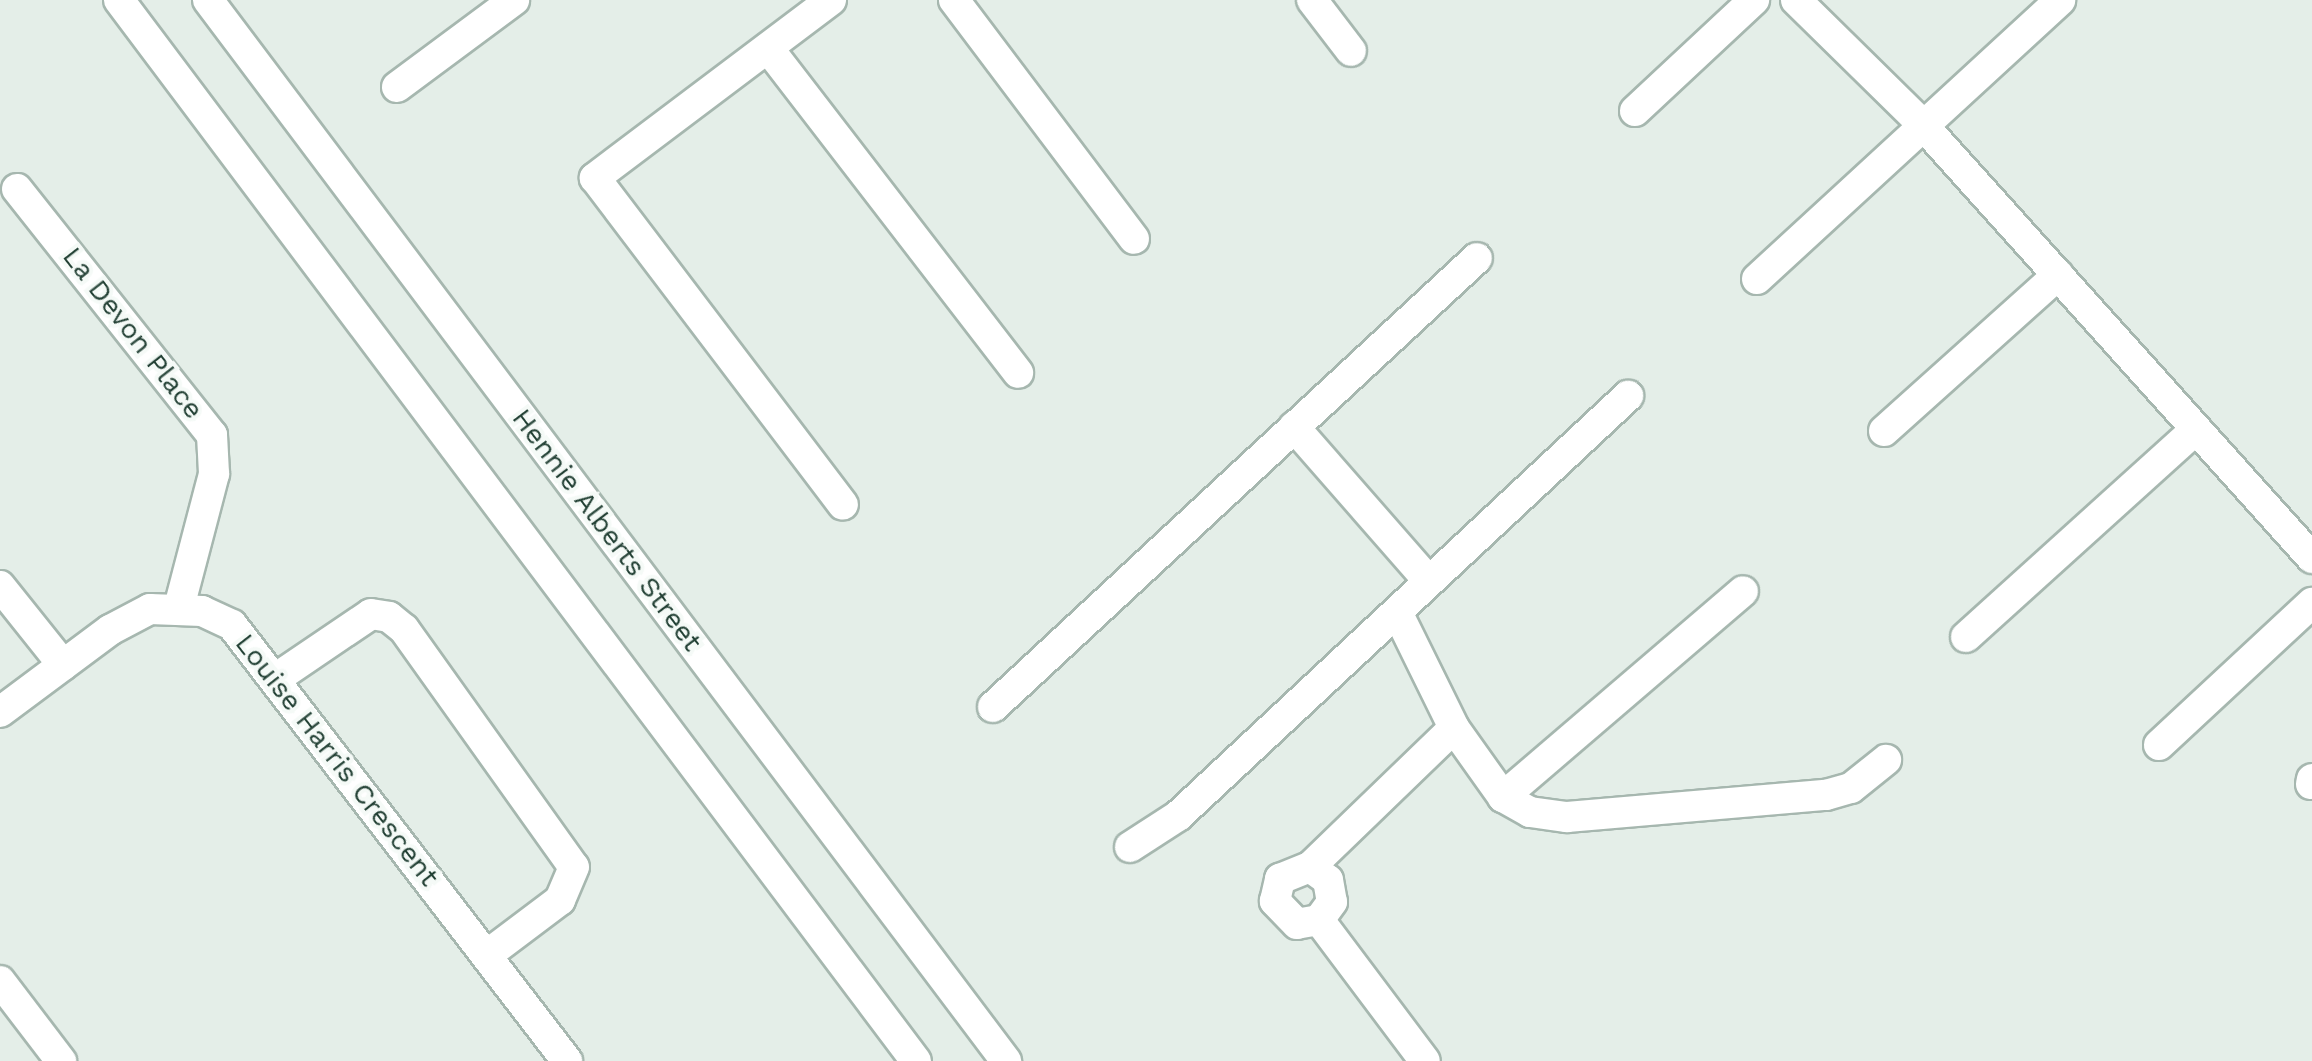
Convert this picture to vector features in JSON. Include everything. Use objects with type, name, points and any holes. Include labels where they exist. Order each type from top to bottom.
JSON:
[{"type":"street","points":[[119,0],[916,1061]]},
{"type":"street","name":"Hennie Alberts Street","points":[[208,0],[1006,1061]]},
{"type":"street","points":[[396,87],[514,0]]},
{"type":"street","points":[[831,0],[596,178],[843,505]]},
{"type":"street","points":[[954,0],[1134,239]]},
{"type":"street","points":[[1312,0],[1351,51]]},
{"type":"street","points":[[1635,111],[1754,0]]},
{"type":"street","points":[[1796,0],[1921,123],[2312,558]]},
{"type":"street","points":[[1757,278],[1921,123],[2060,0]]},
{"type":"street","points":[[768,48],[1018,372]]},
{"type":"street","name":"La Devon Place","points":[[18,188],[212,435],[214,474],[179,607]]},
{"type":"street","points":[[993,707],[1477,258]]},
{"type":"street","points":[[1884,431],[2058,276]]},
{"type":"street","points":[[1130,847],[1178,816],[1628,396]]},
{"type":"street","points":[[1294,427],[1428,580]]},
{"type":"street","points":[[1966,637],[2196,429]]},
{"type":"street","points":[[0,586],[63,665]]},
{"type":"street","points":[[1502,797],[1743,591]]},
{"type":"street","points":[[2158,745],[2312,603]]},
{"type":"street","points":[[0,712],[127,618],[179,607]]},
{"type":"street","name":"Louise Harris Crescent","points":[[179,607],[232,625],[278,677],[566,1061]]},
{"type":"street","points":[[1397,612],[1454,728],[1502,797],[1530,812],[1566,817],[1826,795],[1851,788],[1886,760]]},
{"type":"street","points":[[278,677],[371,614],[390,617],[404,629],[574,866],[560,900],[487,955]]},
{"type":"street","points":[[1320,920],[1287,920],[1275,901],[1280,879],[1310,867],[1454,728]]},
{"type":"street","points":[[1310,867],[1332,890],[1320,920]]},
{"type":"street","points":[[1320,920],[1425,1061]]},
{"type":"street","points":[[0,980],[61,1061]]}]
